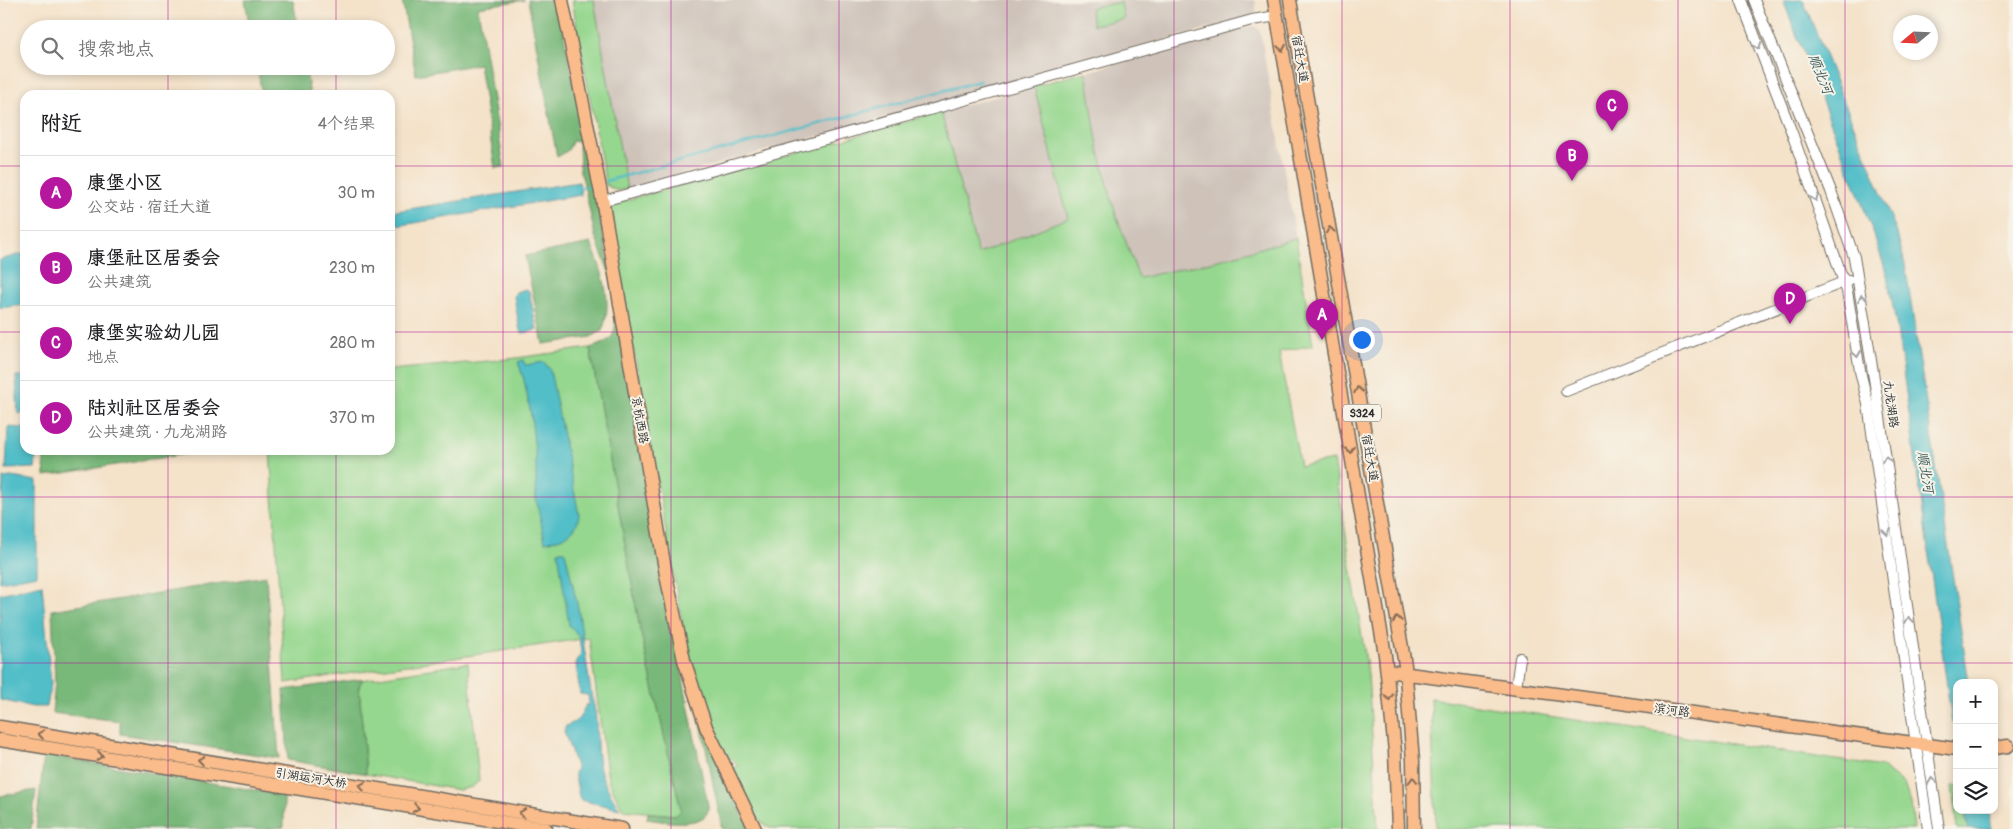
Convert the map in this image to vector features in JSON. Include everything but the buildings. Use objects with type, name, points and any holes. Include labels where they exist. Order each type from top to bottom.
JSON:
[{"type":"main road","name":"京杭西路","points":[[562,0],[603,201],[666,575],[684,660],[706,728],[755,829]]},
{"type":"main road","name":"宿迁大道","points":[[1274,0],[1387,671],[1395,752],[1398,829]]},
{"type":"main road","name":"宿迁大道","points":[[1290,0],[1406,672],[1413,761],[1414,829]]},
{"type":"main road","name":"滨河路","points":[[1387,671],[1406,672],[1953,749]]},
{"type":"main road","name":"引湖运河大桥","points":[[0,727],[622,829]]},
{"type":"main road","name":"引湖运河大桥","points":[[0,740],[546,829]]},
{"type":"main road","points":[[1998,747],[2008,746]]},
{"type":"street","name":"九龙湖路","points":[[1741,0],[1792,133],[1845,282],[1860,371],[1868,404],[1922,745],[1940,829]]},
{"type":"street","name":"九龙湖路","points":[[1754,0],[1831,191],[1854,257],[1922,745],[1928,829]]},
{"type":"street","points":[[603,201],[1252,20],[1277,16]]},
{"type":"street","points":[[1566,391],[1858,278]]},
{"type":"street","points":[[1516,688],[1520,658]]},
{"type":"shaded area","points":[[594,0],[1255,0],[1256,12],[1249,17],[627,189]]},
{"type":"shaded area","points":[[1252,26],[1260,31],[1296,238],[1215,261],[1139,278],[1115,212],[1098,148],[1086,72]]},
{"type":"shaded area","points":[[1034,86],[1068,218],[978,254],[941,112]]},
{"type":"green space","points":[[245,0],[293,0],[296,20],[248,20]]},
{"type":"green space","points":[[402,0],[525,0],[478,7],[504,167],[495,168],[479,64],[416,75]]},
{"type":"green space","points":[[528,0],[557,0],[612,280],[595,236],[580,172],[579,142],[572,141],[567,151],[557,157]]},
{"type":"green space","points":[[572,0],[594,0],[627,189],[617,191],[606,185]]},
{"type":"green space","points":[[1121,2],[1124,19],[1093,25],[1090,8]]},
{"type":"green space","points":[[1086,72],[1098,148],[1115,212],[1139,278],[1215,261],[1296,238],[1313,345],[1279,352],[1300,466],[1334,460],[1368,674],[1378,829],[776,829],[769,827],[759,819],[745,794],[734,767],[739,765],[722,750],[688,655],[610,216],[611,207],[620,202],[941,112],[978,254],[1068,218],[1034,86]]},
{"type":"green space","points":[[259,75],[307,75],[309,90],[261,90]]},
{"type":"green space","points":[[591,243],[599,264],[607,298],[607,309],[602,331],[591,337],[543,344],[525,256]]},
{"type":"green space","points":[[616,307],[671,618],[708,805],[707,813],[703,818],[695,821],[675,822],[647,819],[648,813],[676,815],[681,810],[640,629],[590,348],[606,342],[613,334]]},
{"type":"green space","points":[[590,348],[640,629],[681,810],[676,815],[623,810],[608,780],[589,638],[285,683],[270,455],[395,455],[395,370],[509,359]]},
{"type":"green space","points":[[43,455],[179,455],[45,476]]},
{"type":"green space","points":[[266,576],[279,758],[120,734],[120,721],[52,713],[55,683],[52,610]]},
{"type":"green space","points":[[468,663],[479,781],[472,787],[459,790],[366,774],[359,686],[361,680]]},
{"type":"green space","points":[[363,679],[359,686],[366,774],[288,760],[284,690]]},
{"type":"green space","points":[[1431,698],[1882,767],[1904,784],[1911,804],[1914,829],[1436,829]]},
{"type":"green space","points":[[701,723],[748,827],[746,829],[722,829]]},
{"type":"green space","points":[[44,755],[284,795],[284,827],[265,829],[36,829]]},
{"type":"green space","points":[[36,790],[31,829],[0,829],[0,796]]},
{"type":"green space","points":[[1955,814],[1966,814],[1968,829],[1957,829]]},
{"type":"water","name":"顺北河","points":[[1783,0],[1803,0],[1896,230],[1905,264],[1968,679],[1953,679],[1953,722],[1897,328],[1887,275],[1873,232]]},
{"type":"water","points":[[579,182],[581,195],[395,226],[395,211]]},
{"type":"water","points":[[20,254],[20,306],[0,308],[0,260]]},
{"type":"water","points":[[526,289],[529,291],[537,330],[523,333],[520,331],[514,296],[516,292]]},
{"type":"water","points":[[523,360],[525,365],[544,362],[550,370],[579,515],[572,531],[563,537],[545,542],[536,499],[536,460],[531,415],[524,380],[518,362]]},
{"type":"water","points":[[16,376],[20,376],[20,413],[18,414]]},
{"type":"water","points":[[8,427],[20,428],[20,455],[36,455],[35,468],[6,469]]},
{"type":"water","points":[[11,477],[37,481],[37,575],[0,582],[3,478]]},
{"type":"water","points":[[558,551],[565,551],[578,608],[594,706],[600,770],[607,788],[620,809],[580,800],[574,772],[577,769],[564,731],[566,726],[579,718],[586,705],[589,704],[588,695],[580,694],[576,664],[581,653],[579,636],[569,625]]},
{"type":"water","points":[[42,584],[51,684],[47,707],[33,707],[0,700],[0,594]]},
{"type":"water","points":[[1966,814],[1989,814],[1991,829],[1968,829]]},
{"type":"waterway","points":[[606,181],[980,81]]},
{"type":"waterway","points":[[580,188],[593,185]]},
{"type":"place","name":"康堡实验幼儿园","points":[[1612,131]]},
{"type":"place","name":"康堡社区居委会","points":[[1572,181]]},
{"type":"place","name":"陆刘社区居委会","points":[[1790,324]]},
{"type":"place","name":"康堡小区","points":[[1322,340]]}]
